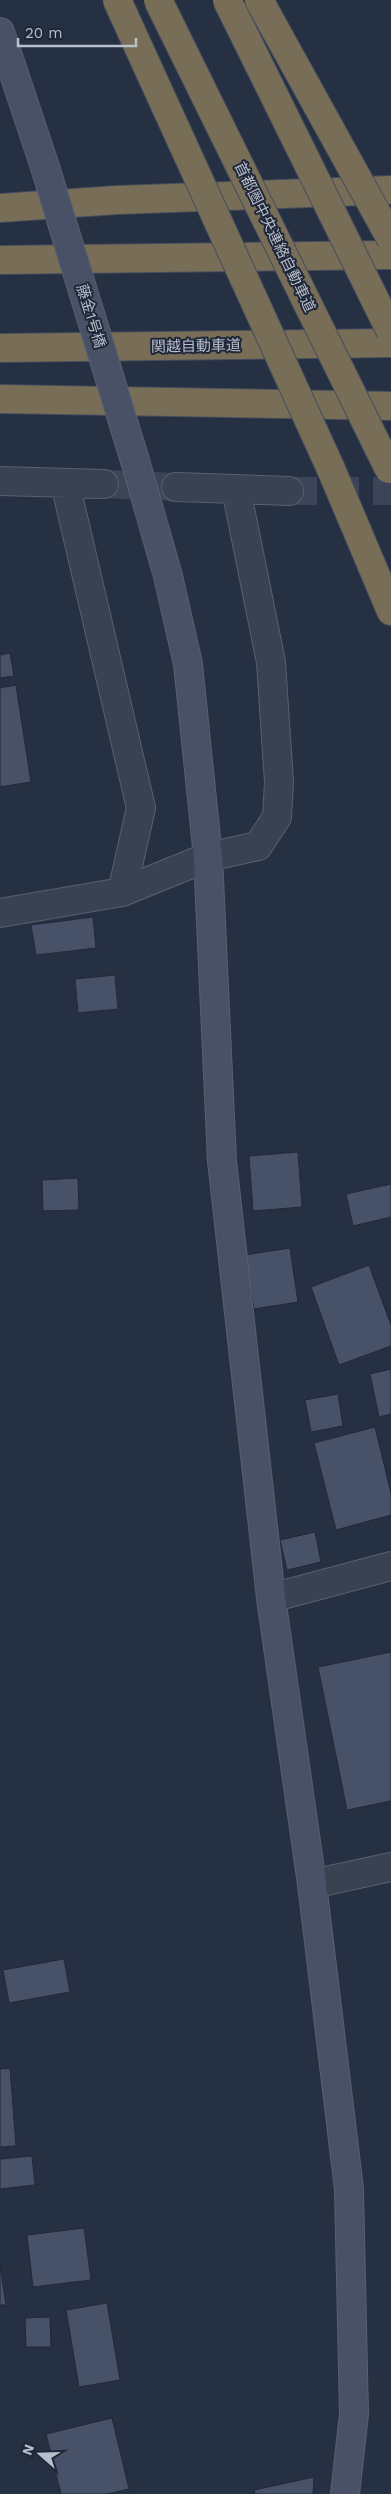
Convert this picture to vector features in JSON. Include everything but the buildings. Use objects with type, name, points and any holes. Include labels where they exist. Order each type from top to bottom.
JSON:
[{"type":"highway","points":[[117,0],[331,469],[391,611]]},
{"type":"highway","name":"首都圏中央連絡自動車道","points":[[158,0],[390,471]]},
{"type":"highway","points":[[227,0],[391,332]]},
{"type":"highway","points":[[259,0],[391,239]]},
{"type":"highway","points":[[0,208],[118,200],[391,190]]},
{"type":"highway","points":[[0,260],[391,255]]},
{"type":"highway","name":"関越自動車道","points":[[0,348],[391,343]]},
{"type":"highway","points":[[0,399],[391,406]]},
{"type":"street","name":"藤金1号橋","points":[[0,32],[45,167],[136,464],[168,576],[188,664],[208,857],[222,1161],[270,1598],[312,1884],[349,2190],[354,2414],[345,2494]]},
{"type":"street","points":[[0,481],[104,484]]},
{"type":"street","points":[[65,483],[140,808],[122,892]]},
{"type":"street","points":[[176,487],[289,491]]},
{"type":"street","points":[[0,913],[122,892],[208,857],[258,846],[277,817],[279,782],[272,662],[236,489]]},
{"type":"street","points":[[270,1598],[391,1566]]},
{"type":"street","points":[[312,1884],[391,1867]]},
{"type":"tunnel","points":[[104,484],[176,487]]},
{"type":"tunnel","points":[[289,491],[391,491]]}]
